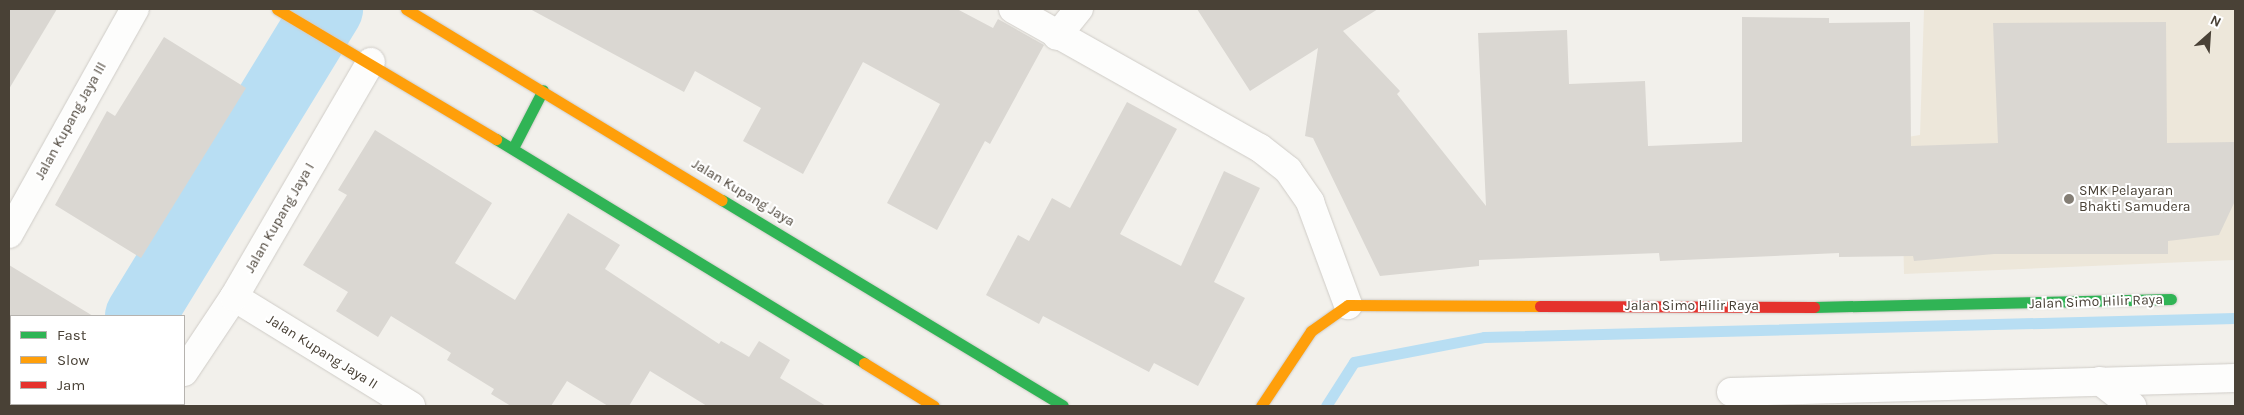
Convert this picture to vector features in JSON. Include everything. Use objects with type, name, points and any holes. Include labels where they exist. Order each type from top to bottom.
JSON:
[{"type":"main road","points":[[277,9],[362,57],[513,148],[934,406]]},
{"type":"main road","name":"Jalan Kupang Jaya","points":[[406,9],[543,90],[1062,406]]},
{"type":"main road","points":[[513,148],[543,90]]},
{"type":"main road","name":"Jalan Simo Hilir Raya","points":[[1348,305],[1915,308],[2171,298]]},
{"type":"main road","points":[[1261,406],[1311,331],[1348,305]]},
{"type":"street","name":"Jalan Kupang Jaya III","points":[[9,234],[135,9]]},
{"type":"street","points":[[1013,9],[1057,36],[1260,148],[1288,170],[1310,202],[1348,305]]},
{"type":"street","points":[[1057,36],[1079,9]]},
{"type":"street","name":"Jalan Kupang Jaya I","points":[[185,370],[234,297],[362,57]]},
{"type":"street","name":"Jalan Kupang Jaya II","points":[[234,297],[411,406]]},
{"type":"street","points":[[1731,392],[2235,378]]},
{"type":"street","points":[[2100,381],[2132,406]]},
{"type":"shaded area","name":"SMK Pelayaran Bhakti Samudera","points":[[1924,9],[2235,9],[2235,260],[1904,274],[1901,138],[1920,135]]},
{"type":"building","points":[[9,9],[57,9],[9,89]]},
{"type":"building","points":[[530,9],[957,9],[993,28],[998,19],[1044,45],[990,144],[985,141],[937,230],[887,203],[940,104],[863,62],[803,174],[743,141],[761,108],[695,71],[684,92]]},
{"type":"building","points":[[1197,9],[1378,9],[1343,31],[1400,91],[1397,94],[1486,206],[1478,33],[1567,30],[1569,84],[1645,81],[1648,146],[1742,142],[1742,17],[1829,18],[1829,23],[1910,22],[1911,146],[1998,143],[1993,23],[2166,22],[2167,143],[2235,142],[2235,201],[2219,235],[2168,241],[2168,254],[1994,254],[1914,261],[1913,256],[1839,257],[1839,253],[1660,261],[1659,253],[1479,260],[1479,266],[1380,276],[1313,138],[1305,136],[1318,48],[1250,91]]},
{"type":"building","points":[[164,37],[246,88],[141,258],[55,205],[107,111],[115,116]]},
{"type":"building","points":[[1127,102],[1177,129],[1120,234],[1181,266],[1224,171],[1260,188],[1214,282],[1245,298],[1198,386],[1154,363],[1149,372],[1043,316],[1039,324],[986,295],[1018,235],[1029,241],[1052,198],[1070,208]]},
{"type":"building","points":[[375,130],[492,203],[455,263],[515,300],[568,213],[620,245],[605,269],[719,344],[721,341],[749,357],[759,341],[790,360],[780,378],[826,406],[707,406],[650,371],[629,406],[608,406],[567,381],[551,406],[511,406],[491,394],[494,389],[447,360],[451,353],[391,316],[378,337],[336,311],[348,292],[303,265],[347,195],[338,190]]},
{"type":"building","points":[[9,265],[91,315],[10,315]]},
{"type":"waterway","points":[[141,315],[328,9]]},
{"type":"waterway","points":[[1326,406],[1354,362],[1484,337],[2235,318]]},
{"type":"traffic: fast","points":[[513,148],[543,90]]},
{"type":"traffic: fast","points":[[496,139],[864,363]]},
{"type":"traffic: fast","points":[[722,200],[1063,406]]},
{"type":"traffic: fast","points":[[1814,307],[2171,299]]},
{"type":"traffic: slow","points":[[277,9],[496,139]]},
{"type":"traffic: slow","points":[[406,9],[722,200]]},
{"type":"traffic: slow","points":[[1261,406],[1311,331],[1348,305],[1540,306]]},
{"type":"traffic: slow","points":[[864,363],[934,406]]},
{"type":"traffic: jam","points":[[1540,306],[1814,307]]},
{"type":"place","name":"SMK Pelayaran Bhakti Samudera","points":[[2069,199]]}]
